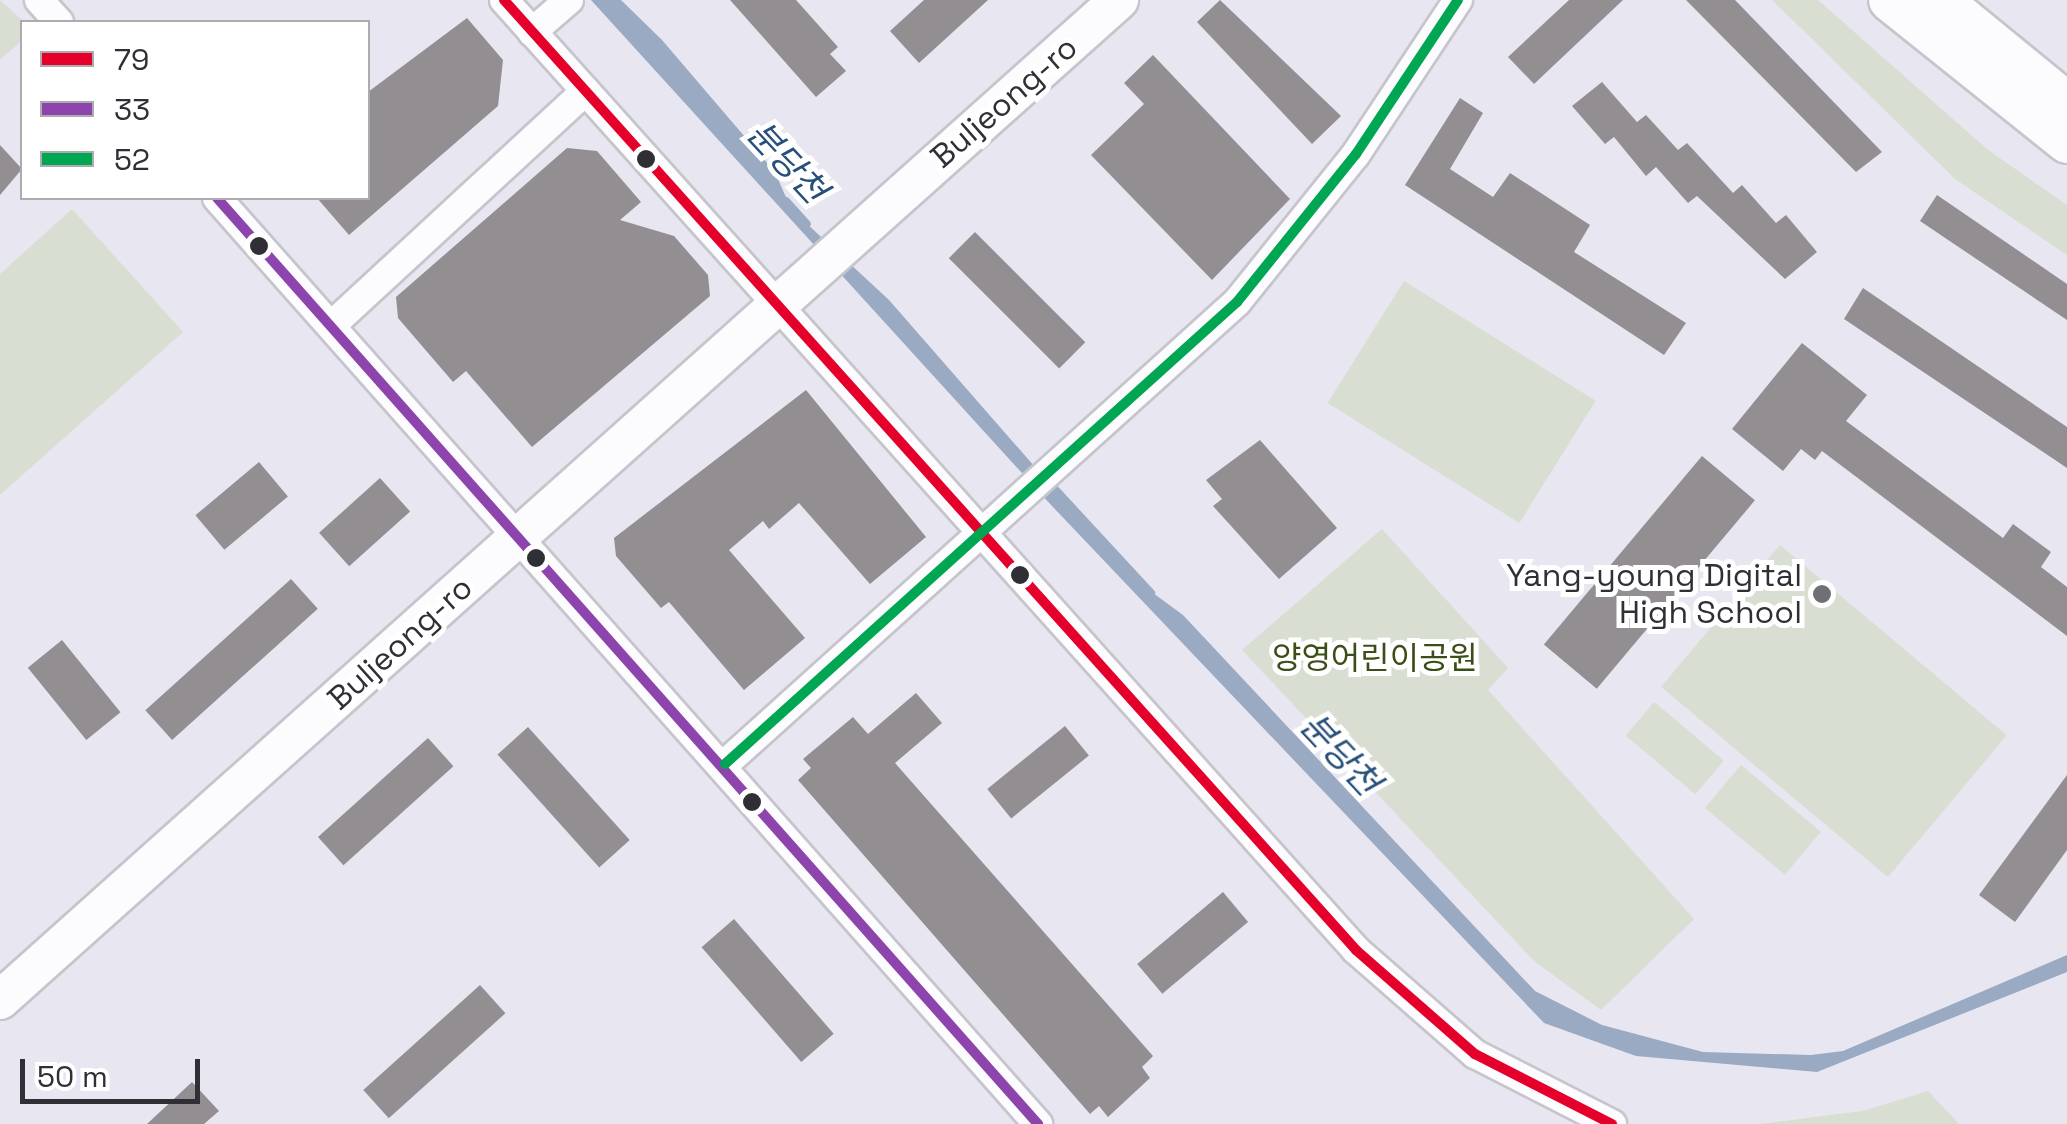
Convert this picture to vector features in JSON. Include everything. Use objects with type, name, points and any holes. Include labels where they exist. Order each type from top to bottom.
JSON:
[{"type":"main road","name":"Buljeong-ro","points":[[0,1000],[521,534],[793,297],[888,204],[1120,0]]},
{"type":"main road","points":[[1890,0],[2067,142]]},
{"type":"main road","points":[[1940,0],[2067,104]]},
{"type":"street","points":[[39,0],[57,20]]},
{"type":"street","points":[[504,0],[586,91],[793,297],[1408,1000],[1512,1078],[1612,1124]]},
{"type":"street","points":[[534,30],[569,0]]},
{"type":"street","points":[[725,764],[1096,432],[1294,237],[1458,0]]},
{"type":"street","points":[[332,325],[586,91]]},
{"type":"street","points":[[219,200],[725,764],[1038,1124]]},
{"type":"green space","points":[[0,0],[22,20],[20,42],[0,60]]},
{"type":"green space","points":[[1772,0],[1818,0],[1988,150],[2067,205],[2067,255],[1955,179]]},
{"type":"green space","points":[[72,209],[183,332],[0,495],[0,274]]},
{"type":"green space","points":[[1404,281],[1596,401],[1519,523],[1328,403]]},
{"type":"green space","name":"양영어린이공원","points":[[1382,529],[1508,668],[1488,690],[1694,919],[1601,1010],[1534,961],[1242,650]]},
{"type":"green space","points":[[1780,545],[2007,735],[1888,877],[1661,687]]},
{"type":"green space","points":[[1654,702],[1724,760],[1695,794],[1626,736]]},
{"type":"green space","points":[[1741,765],[1821,832],[1785,875],[1705,808]]},
{"type":"green space","points":[[1928,1091],[1959,1124],[1759,1124],[1863,1111]]},
{"type":"water","points":[[591,0],[621,0],[662,40],[775,172],[791,209],[889,300],[1131,577],[1183,615],[1535,991],[1602,1025],[1703,1052],[1811,1055],[1843,1051],[2067,955],[2067,972],[1817,1072],[1636,1056],[1544,1023],[1052,506]]},
{"type":"building","points":[[730,0],[796,0],[838,47],[830,54],[846,71],[816,97]]},
{"type":"building","points":[[924,0],[988,0],[919,63],[890,31]]},
{"type":"building","points":[[1220,0],[1341,116],[1312,144],[1197,22]]},
{"type":"building","points":[[1569,0],[1623,0],[1534,84],[1508,57]]},
{"type":"building","points":[[1686,0],[1735,0],[1882,152],[1856,172]]},
{"type":"building","points":[[467,18],[503,60],[498,106],[349,235],[319,200],[370,200],[370,91]]},
{"type":"building","points":[[1153,55],[1290,199],[1212,280],[1091,155],[1144,104],[1124,83]]},
{"type":"building","points":[[1602,82],[1637,122],[1646,115],[1678,150],[1687,143],[1733,193],[1742,185],[1776,223],[1786,215],[1817,252],[1785,279],[1697,196],[1688,203],[1656,167],[1646,176],[1614,137],[1605,144],[1572,106]]},
{"type":"building","points":[[1460,98],[1483,113],[1450,169],[1493,197],[1510,173],[1590,225],[1574,252],[1686,323],[1664,355],[1405,185]]},
{"type":"building","points":[[0,145],[20,171],[0,195]]},
{"type":"building","points":[[567,148],[597,151],[641,202],[620,220],[674,236],[708,275],[710,296],[532,447],[466,371],[453,382],[398,318],[396,297]]},
{"type":"building","points":[[1937,195],[2067,284],[2067,320],[1920,221]]},
{"type":"building","points":[[975,232],[1085,342],[1059,368],[949,258]]},
{"type":"building","points":[[1863,288],[2067,427],[2067,468],[1844,319]]},
{"type":"building","points":[[1802,343],[1867,395],[1846,421],[2003,538],[2013,524],[2051,552],[2041,567],[2067,587],[2067,636],[1822,451],[1815,460],[1801,449],[1783,471],[1732,429]]},
{"type":"building","points":[[806,390],[926,537],[870,584],[799,503],[769,529],[763,521],[729,550],[805,638],[744,690],[669,602],[661,608],[616,556],[614,538]]},
{"type":"building","points":[[1260,440],[1337,528],[1279,579],[1213,506],[1222,499],[1206,480]]},
{"type":"building","points":[[1702,456],[1755,500],[1597,689],[1544,644]]},
{"type":"building","points":[[259,462],[288,496],[224,550],[195,515]]},
{"type":"building","points":[[380,478],[410,511],[349,566],[319,533]]},
{"type":"building","points":[[291,579],[318,609],[172,740],[145,710]]},
{"type":"building","points":[[62,640],[121,712],[86,740],[28,668]]},
{"type":"building","points":[[916,693],[942,723],[895,763],[1153,1056],[1142,1067],[1150,1078],[1108,1117],[1099,1106],[1090,1114],[798,780],[811,768],[803,759],[853,717],[868,734]]},
{"type":"building","points":[[1065,726],[1089,756],[1011,818],[987,789]]},
{"type":"building","points":[[528,727],[630,840],[599,867],[498,754]]},
{"type":"building","points":[[428,738],[453,766],[343,865],[318,837]]},
{"type":"building","points":[[2067,775],[2067,850],[2015,922],[1979,895]]},
{"type":"building","points":[[1223,892],[1248,922],[1162,994],[1137,964]]},
{"type":"building","points":[[734,919],[834,1034],[801,1062],[702,947]]},
{"type":"building","points":[[480,985],[505,1013],[389,1118],[363,1090]]},
{"type":"building","points":[[192,1082],[219,1111],[204,1124],[147,1124]]},
{"type":"waterway","name":"분당천","points":[[786,201],[807,224]]},
{"type":"waterway","name":"분당천","points":[[1052,486],[1151,593]]},
{"type":"transit line","name":"79","points":[[504,0],[1356,950],[1475,1054],[1612,1124]]},
{"type":"transit line","name":"52","points":[[725,764],[1237,302],[1356,154],[1458,0]]},
{"type":"transit line","name":"33","points":[[219,200],[1038,1124]]},
{"type":"place","name":"Yang-young Digital High School","points":[[1822,594]]}]
